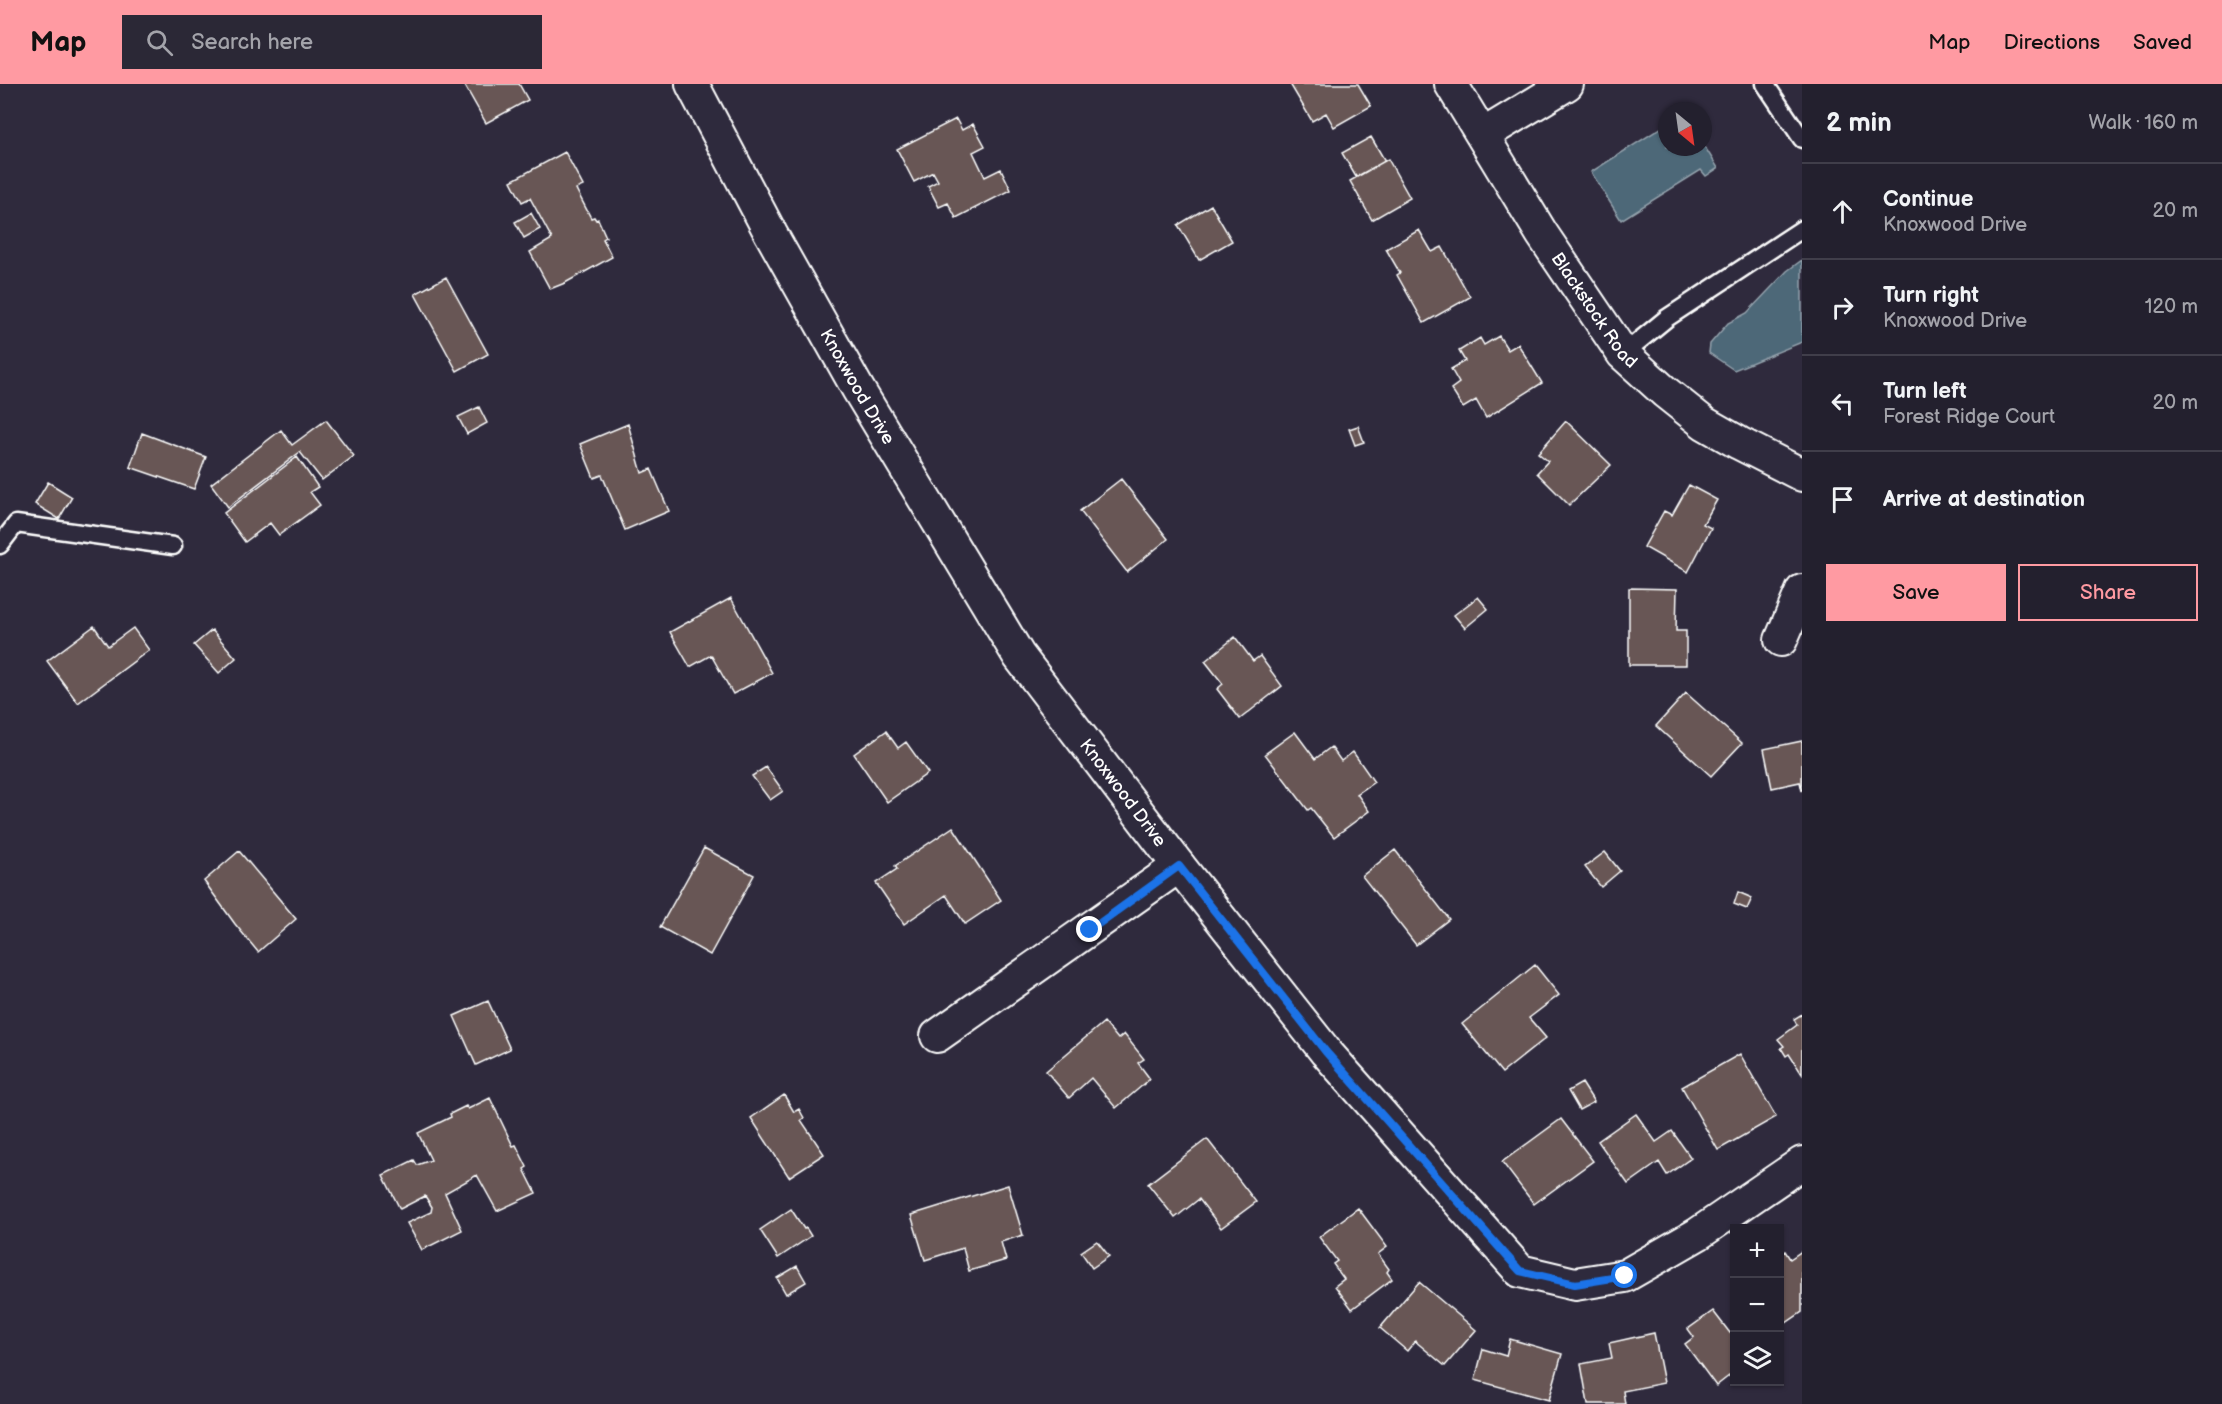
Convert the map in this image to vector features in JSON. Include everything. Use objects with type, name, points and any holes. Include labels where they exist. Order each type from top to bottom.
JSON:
[{"type":"street","name":"Knoxwood Drive","points":[[692,84],[771,234],[841,358],[1019,656],[1179,866],[1326,1052],[1520,1271],[1575,1284],[1625,1276],[1698,1234],[1802,1163]]},
{"type":"street","name":"Blackstock Road","points":[[1451,84],[1542,234],[1623,354],[1704,423],[1802,475]]},
{"type":"street","points":[[1483,135],[1567,84]]},
{"type":"street","points":[[1781,640],[1802,591]]},
{"type":"street","points":[[936,1036],[1179,866]]},
{"type":"lane","points":[[1765,84],[1802,139]]},
{"type":"lane","points":[[1623,354],[1667,318],[1802,229]]},
{"type":"lane","points":[[0,545],[16,524],[173,546]]},
{"type":"water","points":[[1658,130],[1658,156],[1710,156],[1718,168],[1706,176],[1701,170],[1621,220],[1591,172]]},
{"type":"water","points":[[1802,260],[1802,342],[1734,370],[1709,353],[1710,344],[1728,323],[1747,313],[1787,271]]},
{"type":"building","points":[[464,84],[519,84],[528,100],[486,123]]},
{"type":"building","points":[[1290,84],[1358,84],[1371,106],[1334,127],[1326,113],[1312,121]]},
{"type":"building","points":[[956,119],[962,130],[973,124],[985,146],[973,152],[985,177],[1001,169],[1011,190],[956,218],[948,203],[939,207],[928,186],[938,181],[933,172],[914,182],[897,149]]},
{"type":"building","points":[[1371,137],[1385,161],[1356,177],[1342,153]]},
{"type":"building","points":[[565,152],[583,186],[576,189],[591,218],[598,219],[606,237],[603,239],[612,257],[550,289],[530,252],[552,239],[530,198],[522,202],[511,181]]},
{"type":"building","points":[[1388,159],[1410,198],[1372,220],[1350,181]]},
{"type":"building","points":[[1211,205],[1232,241],[1199,260],[1178,225]]},
{"type":"building","points":[[531,213],[540,229],[524,238],[515,222]]},
{"type":"building","points":[[1419,230],[1432,252],[1442,247],[1470,297],[1424,323],[1397,275],[1400,273],[1386,249]]},
{"type":"building","points":[[446,277],[488,354],[457,371],[415,294]]},
{"type":"building","points":[[1499,336],[1508,350],[1518,344],[1542,383],[1486,418],[1476,400],[1463,408],[1451,389],[1459,383],[1451,369],[1465,361],[1459,351],[1480,338],[1484,345]]},
{"type":"building","points":[[479,407],[487,423],[467,434],[458,417]]},
{"type":"building","points":[[326,420],[354,456],[322,480],[300,452],[228,507],[211,484],[281,430],[292,445]]},
{"type":"building","points":[[1566,421],[1611,465],[1569,505],[1537,473],[1548,461],[1538,453]]},
{"type":"building","points":[[628,424],[642,473],[651,469],[669,511],[625,530],[602,475],[594,478],[580,444]]},
{"type":"building","points":[[1358,426],[1364,442],[1355,445],[1349,429]]},
{"type":"building","points":[[142,433],[206,457],[194,489],[130,467]]},
{"type":"building","points":[[297,457],[318,487],[310,492],[320,505],[279,535],[270,523],[245,542],[224,513]]},
{"type":"building","points":[[1121,479],[1168,539],[1127,572],[1080,511]]},
{"type":"building","points":[[48,482],[72,497],[59,519],[35,504]]},
{"type":"building","points":[[1689,485],[1717,500],[1703,524],[1711,528],[1688,572],[1644,547],[1664,511],[1672,515]]},
{"type":"building","points":[[1629,588],[1677,589],[1676,631],[1686,631],[1686,665],[1629,665]]},
{"type":"building","points":[[1478,597],[1488,609],[1465,628],[1454,615]]},
{"type":"building","points":[[731,598],[772,673],[733,694],[711,655],[690,667],[670,632]]},
{"type":"building","points":[[94,626],[108,646],[133,628],[149,650],[78,703],[47,661]]},
{"type":"building","points":[[212,630],[236,658],[219,673],[194,645]]},
{"type":"building","points":[[1235,637],[1253,661],[1260,656],[1282,686],[1240,719],[1217,689],[1223,684],[1205,661]]},
{"type":"building","points":[[1686,693],[1742,743],[1711,776],[1656,726]]},
{"type":"building","points":[[886,731],[898,748],[906,742],[928,773],[887,802],[854,754]]},
{"type":"building","points":[[1295,732],[1315,759],[1331,747],[1341,761],[1353,752],[1374,782],[1357,794],[1369,811],[1334,837],[1311,808],[1308,810],[1265,754]]},
{"type":"building","points":[[1802,741],[1802,791],[1800,782],[1772,788],[1764,749]]},
{"type":"building","points":[[766,767],[783,791],[770,800],[752,776]]},
{"type":"building","points":[[953,827],[1001,900],[965,924],[946,895],[904,924],[876,883],[897,869],[895,866]]},
{"type":"building","points":[[704,848],[754,875],[710,955],[660,927]]},
{"type":"building","points":[[1395,850],[1449,919],[1416,945],[1362,876]]},
{"type":"building","points":[[239,851],[296,919],[258,952],[204,881]]},
{"type":"building","points":[[1605,852],[1620,871],[1601,887],[1585,867]]},
{"type":"building","points":[[1738,892],[1752,898],[1747,909],[1734,904]]},
{"type":"building","points":[[1535,965],[1559,995],[1529,1018],[1546,1038],[1502,1073],[1462,1024]]},
{"type":"building","points":[[488,1001],[510,1049],[476,1065],[454,1016]]},
{"type":"building","points":[[1802,1014],[1802,1074],[1789,1054],[1786,1056],[1781,1048],[1784,1046],[1778,1039],[1797,1025],[1794,1019]]},
{"type":"building","points":[[1104,1022],[1118,1039],[1124,1034],[1144,1059],[1138,1063],[1150,1079],[1116,1108],[1091,1078],[1069,1098],[1046,1071]]},
{"type":"building","points":[[1740,1054],[1776,1117],[1718,1150],[1682,1087]]},
{"type":"building","points":[[1582,1083],[1594,1102],[1579,1110],[1568,1091]]},
{"type":"building","points":[[784,1095],[794,1112],[799,1109],[804,1118],[801,1120],[824,1154],[789,1177],[751,1118]]},
{"type":"building","points":[[490,1098],[513,1146],[516,1145],[527,1167],[524,1169],[536,1193],[497,1211],[477,1175],[445,1193],[462,1230],[422,1250],[407,1223],[431,1212],[432,1207],[425,1196],[400,1209],[383,1175],[414,1160],[417,1165],[431,1160],[418,1133],[451,1117],[450,1114],[466,1106],[468,1109]]},
{"type":"building","points":[[1636,1114],[1656,1142],[1672,1131],[1691,1158],[1667,1175],[1659,1162],[1628,1184],[1598,1141]]},
{"type":"building","points":[[1561,1119],[1593,1161],[1534,1204],[1502,1162]]},
{"type":"building","points":[[1207,1139],[1256,1202],[1221,1228],[1199,1199],[1175,1218],[1148,1184]]},
{"type":"building","points":[[1008,1185],[1023,1235],[1001,1242],[1006,1260],[969,1271],[963,1248],[925,1260],[911,1215]]},
{"type":"building","points":[[1358,1208],[1387,1247],[1378,1254],[1389,1269],[1387,1272],[1392,1279],[1352,1309],[1335,1286],[1344,1279],[1333,1264],[1337,1261],[1319,1237]]},
{"type":"building","points":[[791,1209],[811,1236],[778,1258],[760,1230]]},
{"type":"building","points":[[1097,1241],[1109,1256],[1092,1268],[1081,1252]]},
{"type":"building","points":[[1802,1251],[1802,1312],[1784,1324],[1784,1278],[1784,1252],[1790,1259]]},
{"type":"building","points":[[797,1266],[806,1282],[786,1294],[777,1278]]},
{"type":"building","points":[[1419,1282],[1476,1330],[1445,1366],[1415,1341],[1407,1351],[1380,1328]]},
{"type":"building","points":[[1713,1311],[1730,1333],[1730,1375],[1716,1386],[1685,1344],[1694,1337],[1688,1329]]},
{"type":"building","points":[[1654,1333],[1664,1383],[1623,1391],[1625,1404],[1588,1404],[1581,1364],[1612,1358],[1609,1343]]},
{"type":"building","points":[[1510,1339],[1562,1354],[1549,1400],[1475,1380],[1483,1349],[1506,1356]]},
{"type":"route","points":[[1090,930],[1179,866],[1326,1052],[1520,1271],[1575,1284],[1625,1276]]}]
